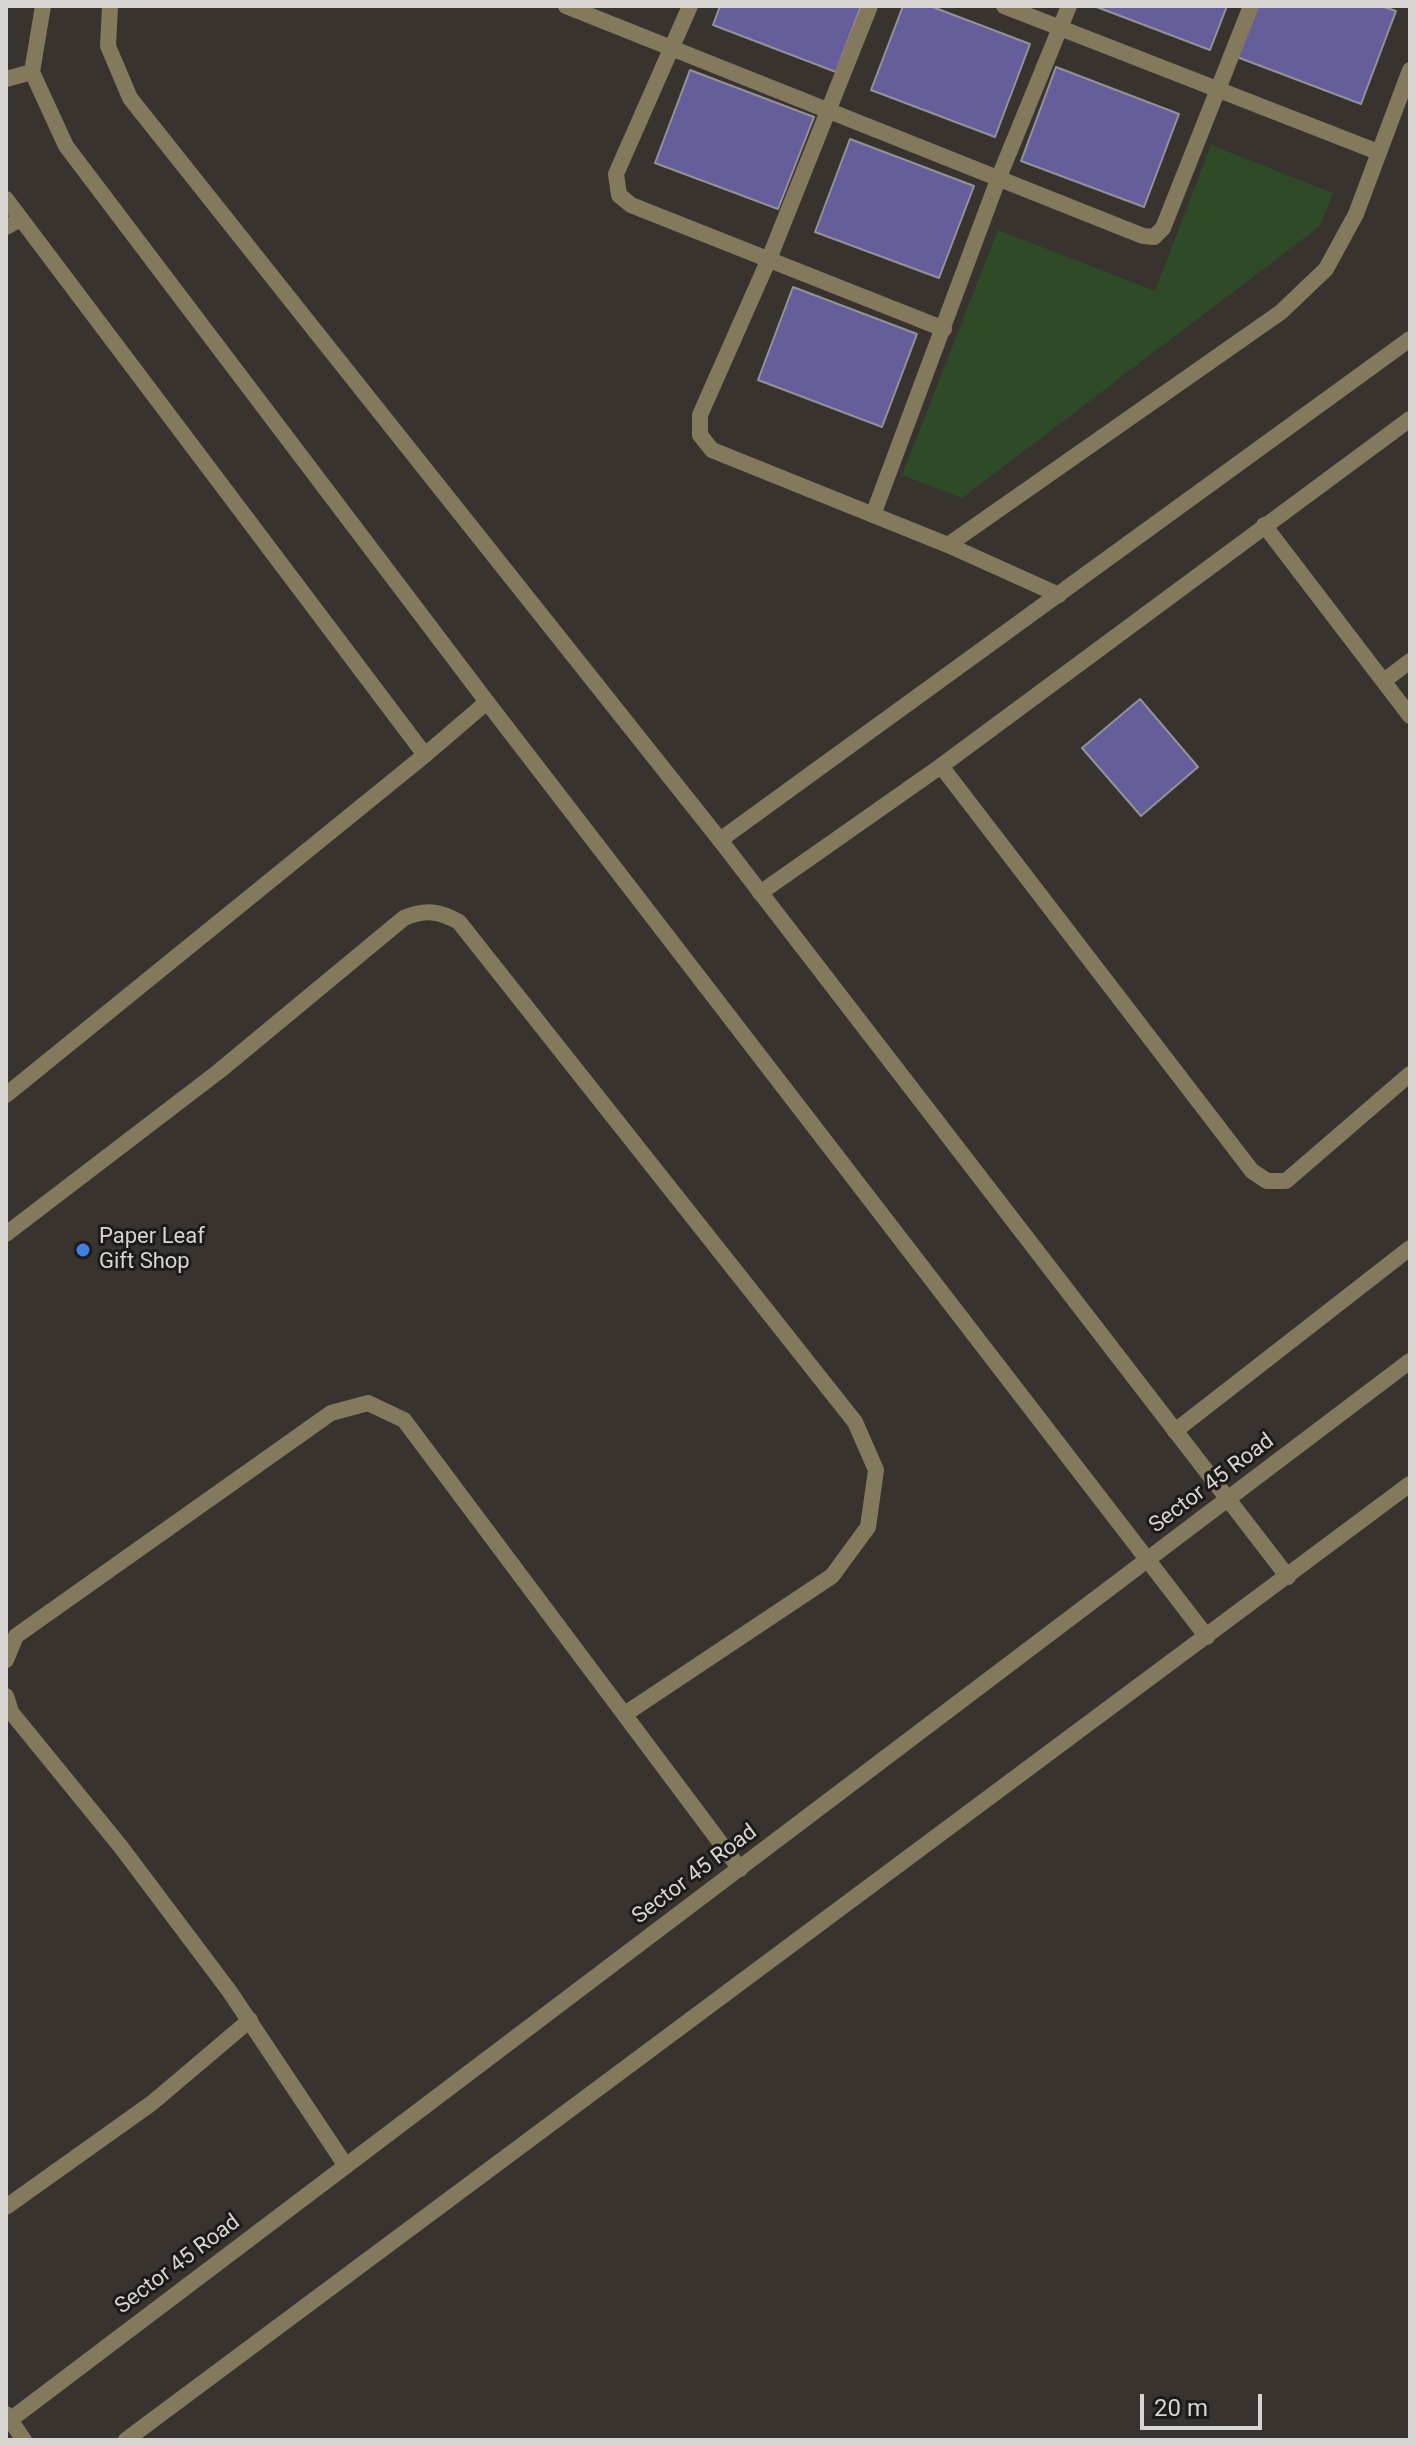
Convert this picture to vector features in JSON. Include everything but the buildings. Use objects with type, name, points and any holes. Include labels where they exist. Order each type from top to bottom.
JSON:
[{"type":"street","points":[[43,6],[32,72],[66,146],[487,702],[1207,1637]]},
{"type":"street","points":[[110,6],[108,46],[130,98],[720,840],[1288,1577]]},
{"type":"street","points":[[566,6],[1143,236],[1154,237],[1163,228],[1251,6]]},
{"type":"street","points":[[690,6],[616,174],[619,195],[631,205],[944,329]]},
{"type":"street","points":[[870,6],[826,109],[769,259],[700,415],[700,435],[712,450],[948,545],[1059,595]]},
{"type":"street","points":[[1004,6],[1378,152]]},
{"type":"street","points":[[873,515],[999,177],[1069,6]]},
{"type":"street","points":[[948,545],[1281,312],[1326,269],[1356,214],[1410,70]]},
{"type":"street","points":[[6,79],[32,72]]},
{"type":"street","points":[[6,199],[13,223],[425,755]]},
{"type":"street","points":[[720,840],[1410,339]]},
{"type":"street","points":[[760,893],[941,766],[1410,419]]},
{"type":"street","points":[[1264,525],[1410,716]]},
{"type":"street","points":[[1385,680],[1410,661]]},
{"type":"street","points":[[6,1095],[487,702]]},
{"type":"street","points":[[941,766],[1252,1171],[1267,1181],[1286,1181],[1410,1074]]},
{"type":"street","points":[[6,1234],[218,1072],[404,918],[423,910],[445,914],[459,922],[855,1422],[876,1470],[868,1527],[832,1576],[625,1714]]},
{"type":"street","points":[[1175,1431],[1410,1248]]},
{"type":"street","name":"Sector 45 Road","points":[[7,2419],[1410,1361]]},
{"type":"street","points":[[6,1660],[16,1636],[331,1413],[368,1403],[404,1420],[740,1869]]},
{"type":"street","points":[[126,2440],[1410,1484]]},
{"type":"street","points":[[6,1696],[11,1712],[121,1847],[250,2020],[346,2166]]},
{"type":"street","points":[[6,2207],[152,2103],[250,2020]]},
{"type":"street","points":[[7,2419],[24,2440]]},
{"type":"green space","points":[[1211,145],[1333,193],[1320,226],[962,498],[902,475],[998,230],[1155,291]]},
{"type":"place","name":"Paper Leaf Gift Shop","points":[[83,1250]]}]
